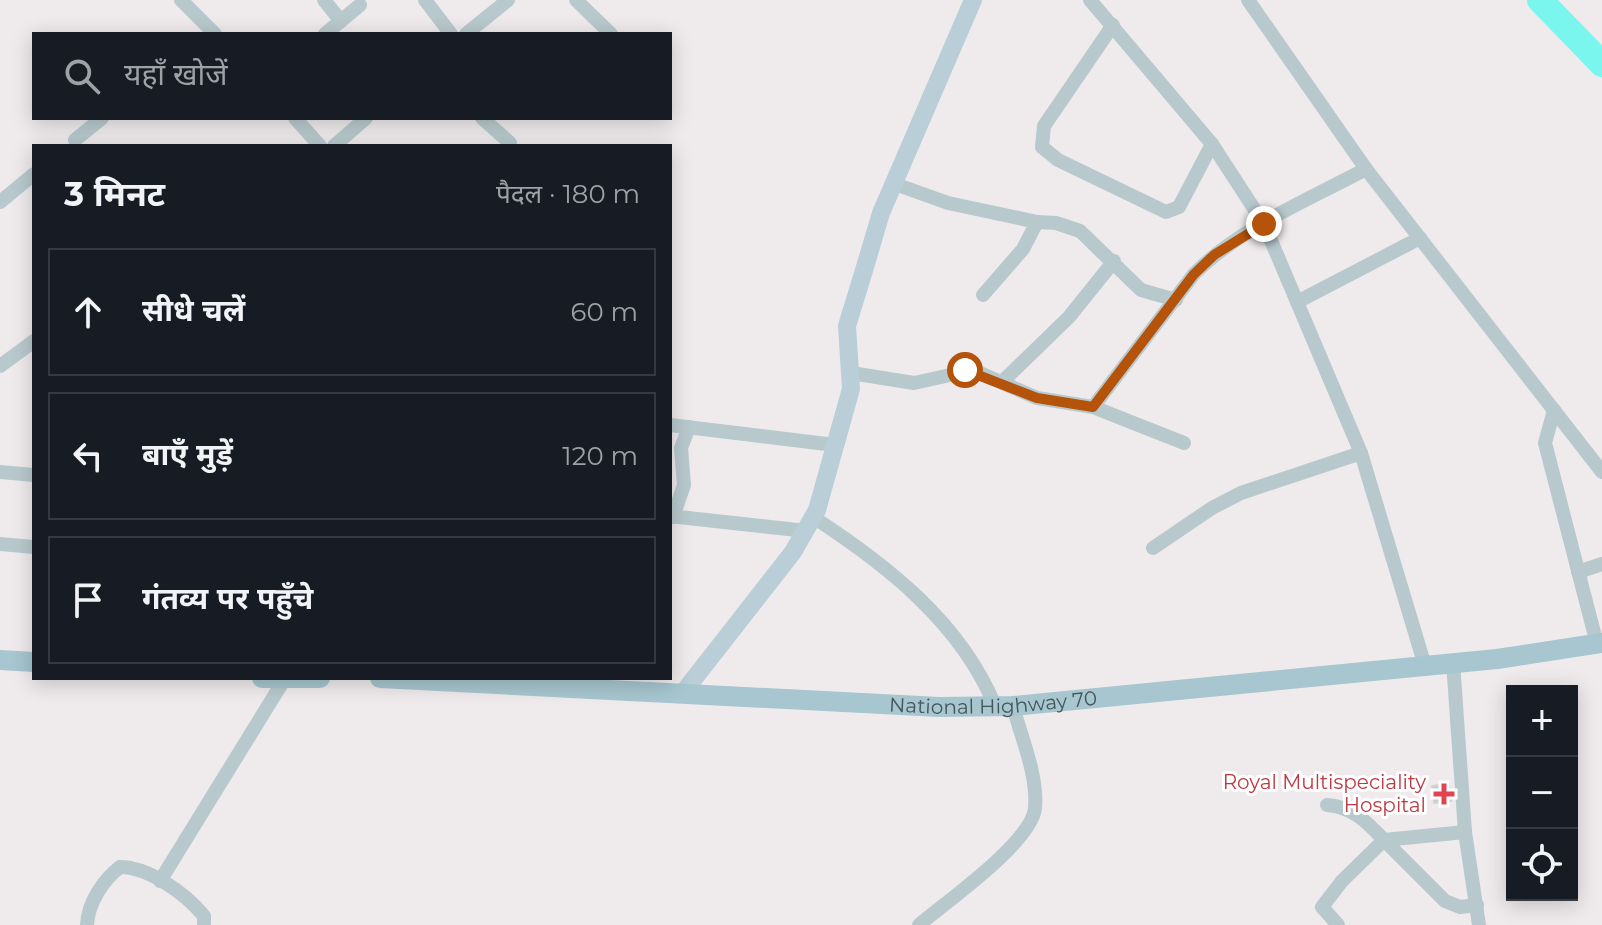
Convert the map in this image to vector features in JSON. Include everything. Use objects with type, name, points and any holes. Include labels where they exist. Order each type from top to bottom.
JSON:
[{"type":"main road","points":[[682,694],[810,524],[824,490],[851,389],[847,326],[881,213],[973,0]]},
{"type":"main road","name":"National Highway 70","points":[[418,680],[939,707],[1004,706],[1562,652],[1600,643]]},
{"type":"main road","points":[[0,660],[32,662]]},
{"type":"street","points":[[181,0],[213,32]]},
{"type":"street","points":[[324,0],[341,21]]},
{"type":"street","points":[[425,0],[449,32]]},
{"type":"street","points":[[468,32],[508,0]]},
{"type":"street","points":[[576,0],[609,32]]},
{"type":"street","points":[[1090,0],[1212,144],[1264,224],[1361,453],[1425,666]]},
{"type":"street","points":[[1248,0],[1366,169],[1602,472]]},
{"type":"street","points":[[327,32],[360,5]]},
{"type":"street","points":[[1113,25],[1044,126],[1040,141],[1047,152],[1166,212],[1179,207],[1212,144]]},
{"type":"street","points":[[74,144],[100,120]]},
{"type":"street","points":[[297,120],[318,144]]},
{"type":"street","points":[[336,144],[364,120]]},
{"type":"street","points":[[484,120],[510,143]]},
{"type":"street","points":[[1093,407],[1194,274],[1214,255],[1366,169]]},
{"type":"street","points":[[0,202],[32,176]]},
{"type":"street","points":[[895,184],[948,203],[1037,222],[1056,223],[1080,231],[1146,293],[1176,300]]},
{"type":"street","points":[[983,295],[1023,249],[1037,222]]},
{"type":"street","points":[[1297,302],[1420,238]]},
{"type":"street","points":[[1002,382],[1069,317],[1114,261]]},
{"type":"street","points":[[0,366],[32,342]]},
{"type":"street","points":[[851,373],[914,383],[973,370],[1037,398],[1093,407],[1184,443]]},
{"type":"street","points":[[1554,410],[1545,443],[1600,643]]},
{"type":"street","points":[[672,425],[835,445]]},
{"type":"street","points":[[689,427],[681,448],[684,485],[672,517],[810,524],[859,546],[928,607],[1004,706],[1033,780],[1035,800],[1032,821],[1012,845],[919,925]]},
{"type":"street","points":[[1153,548],[1186,524],[1241,493],[1361,453]]},
{"type":"street","points":[[0,472],[32,475]]},
{"type":"street","points":[[0,544],[32,547]]},
{"type":"street","points":[[1578,572],[1602,564]]},
{"type":"street","points":[[1453,662],[1465,832],[1479,925]]},
{"type":"street","points":[[160,881],[284,680]]},
{"type":"street","points":[[1327,805],[1340,806],[1363,818],[1445,901],[1460,907],[1477,905]]},
{"type":"street","points":[[1338,925],[1322,907],[1342,881],[1384,840],[1465,832]]},
{"type":"street","points":[[87,925],[87,916],[105,879],[120,867],[132,867],[194,903],[204,916],[204,925]]},
{"type":"building","points":[[1449,784],[1451,801],[1434,803],[1432,786]]},
{"type":"waterway","points":[[1540,0],[1602,64]]},
{"type":"place","name":"Royal Multispeciality Hospital","points":[[1444,794]]},
{"type":"route","points":[[965,370],[981,373],[1037,398],[1093,407],[1194,274],[1214,255],[1264,224]]}]
